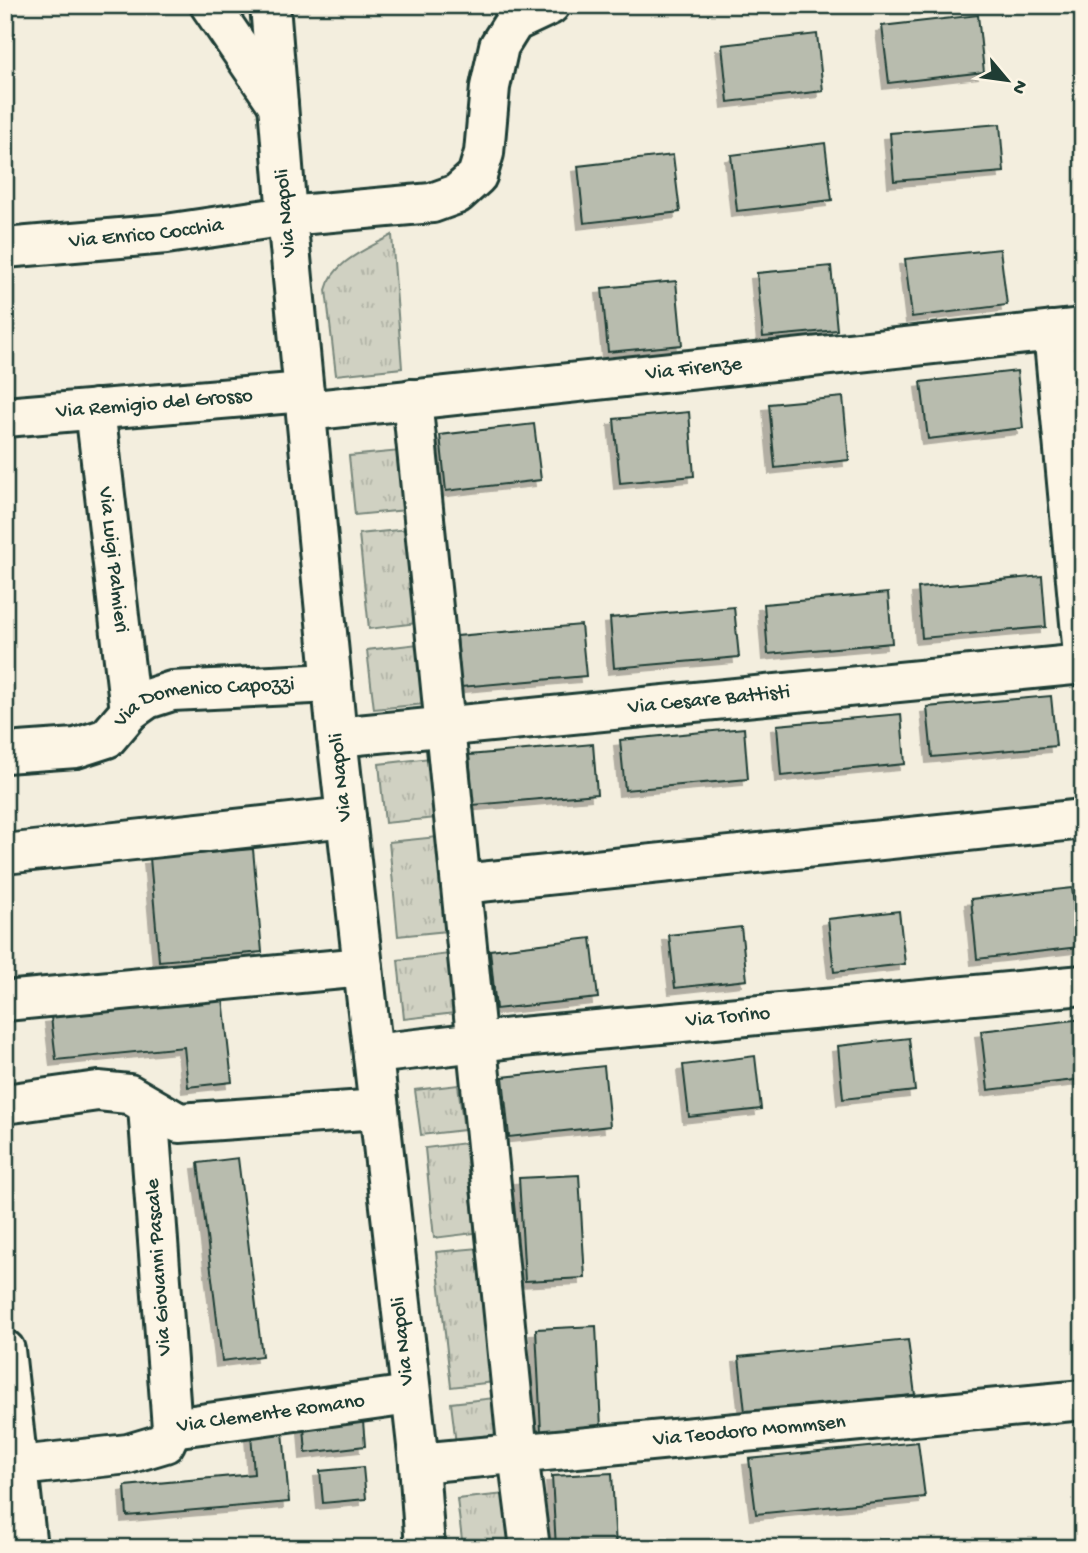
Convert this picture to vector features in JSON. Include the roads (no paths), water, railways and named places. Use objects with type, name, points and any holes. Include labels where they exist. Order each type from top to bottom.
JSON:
[{"type":"street","points":[[210,5],[278,105]]},
{"type":"street","name":"Via Napoli","points":[[270,5],[287,216],[337,737],[419,1463],[425,1548]]},
{"type":"street","name":"Via Enrico Cocchia","points":[[5,248],[166,234],[287,216],[432,203],[457,194],[477,176],[484,153],[489,87],[499,46],[514,22],[550,5]]},
{"type":"street","points":[[1068,329],[1083,655]]},
{"type":"street","name":"Via Firenze","points":[[305,401],[412,399],[1068,329]]},
{"type":"street","points":[[412,399],[518,1454],[530,1548]]},
{"type":"street","name":"Via Remigio del Grosso","points":[[5,417],[95,409],[305,401]]},
{"type":"street","name":"Via Luigi Palmieri","points":[[95,409],[130,710]]},
{"type":"street","name":"Via Cesare Battisti","points":[[337,737],[1083,664]]},
{"type":"street","name":"Via Domenico Capozzi","points":[[5,753],[76,748],[107,738],[130,710],[147,699],[172,691],[332,683]]},
{"type":"street","points":[[5,854],[346,817]]},
{"type":"street","points":[[461,884],[1083,819]]},
{"type":"street","points":[[5,1001],[363,967]]},
{"type":"street","name":"Via Torino","points":[[373,1054],[1083,985]]},
{"type":"street","points":[[5,1104],[98,1091],[129,1094],[179,1123],[379,1109]]},
{"type":"street","name":"Via Giovanni Pascale","points":[[148,1107],[172,1428]]},
{"type":"street","points":[[7,1382],[27,1548]]},
{"type":"street","name":"Via Clemente Romano","points":[[19,1466],[128,1454],[165,1443],[172,1428],[410,1395]]},
{"type":"street","name":"Via Teodoro Mommsen","points":[[419,1463],[1083,1399]]}]
